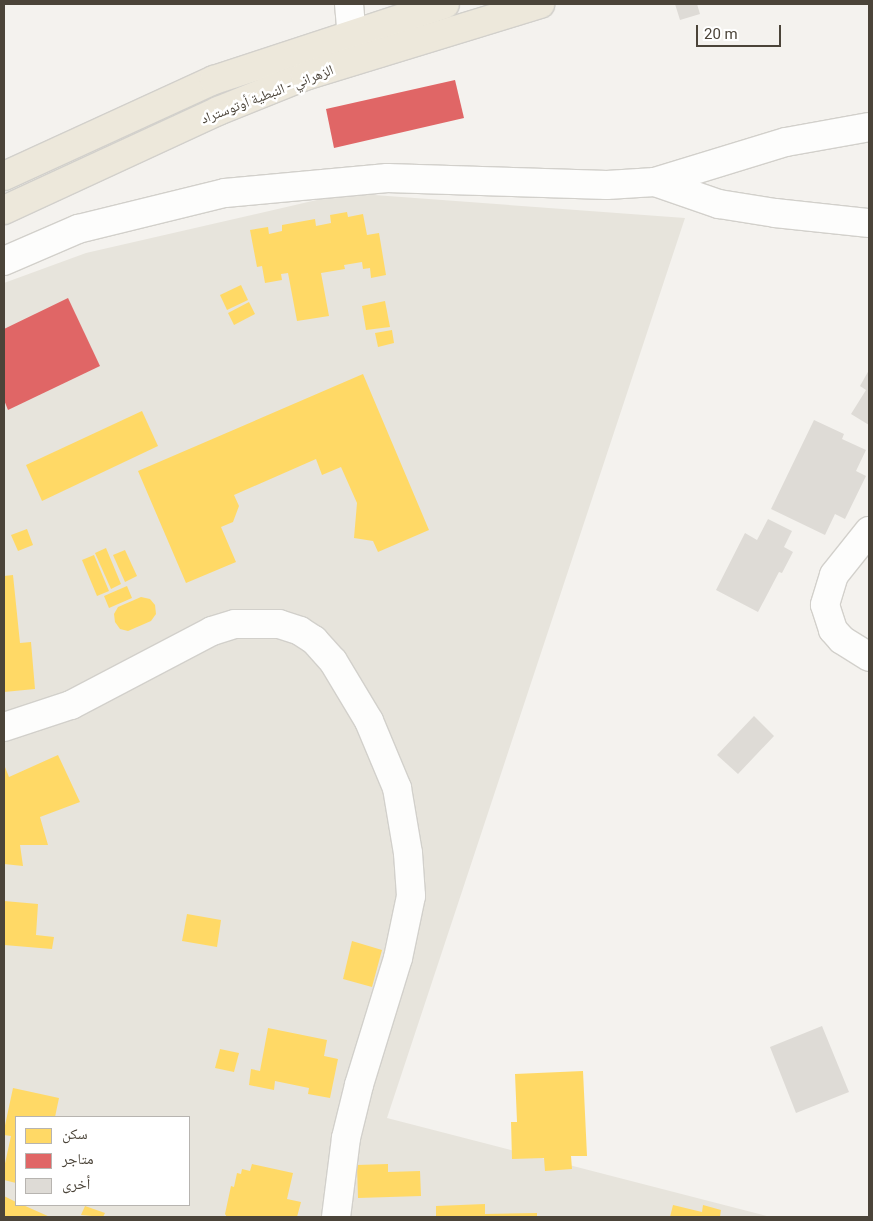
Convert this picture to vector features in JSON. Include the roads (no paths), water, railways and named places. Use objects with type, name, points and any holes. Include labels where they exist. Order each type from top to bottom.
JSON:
[{"type":"highway","name":"الزهراني - النبطية أوتوستراد","points":[[4,176],[214,80],[445,4]]},
{"type":"highway","name":"الزهراني - النبطية أوتوستراد","points":[[4,210],[218,111],[305,76],[540,4]]},
{"type":"street","points":[[349,4],[352,36]]},
{"type":"street","points":[[4,261],[78,229],[226,193],[386,178],[607,185],[655,182],[741,154],[786,142],[869,127]]},
{"type":"street","points":[[655,182],[719,204],[775,213],[869,223]]},
{"type":"street","points":[[869,531],[834,575],[825,605],[833,630],[842,640],[869,657]]},
{"type":"street","points":[[4,726],[70,704],[212,631],[235,624],[279,624],[300,631],[314,640],[332,661],[369,722],[397,788],[408,853],[411,896],[398,958],[359,1085],[346,1138],[336,1217]]}]
